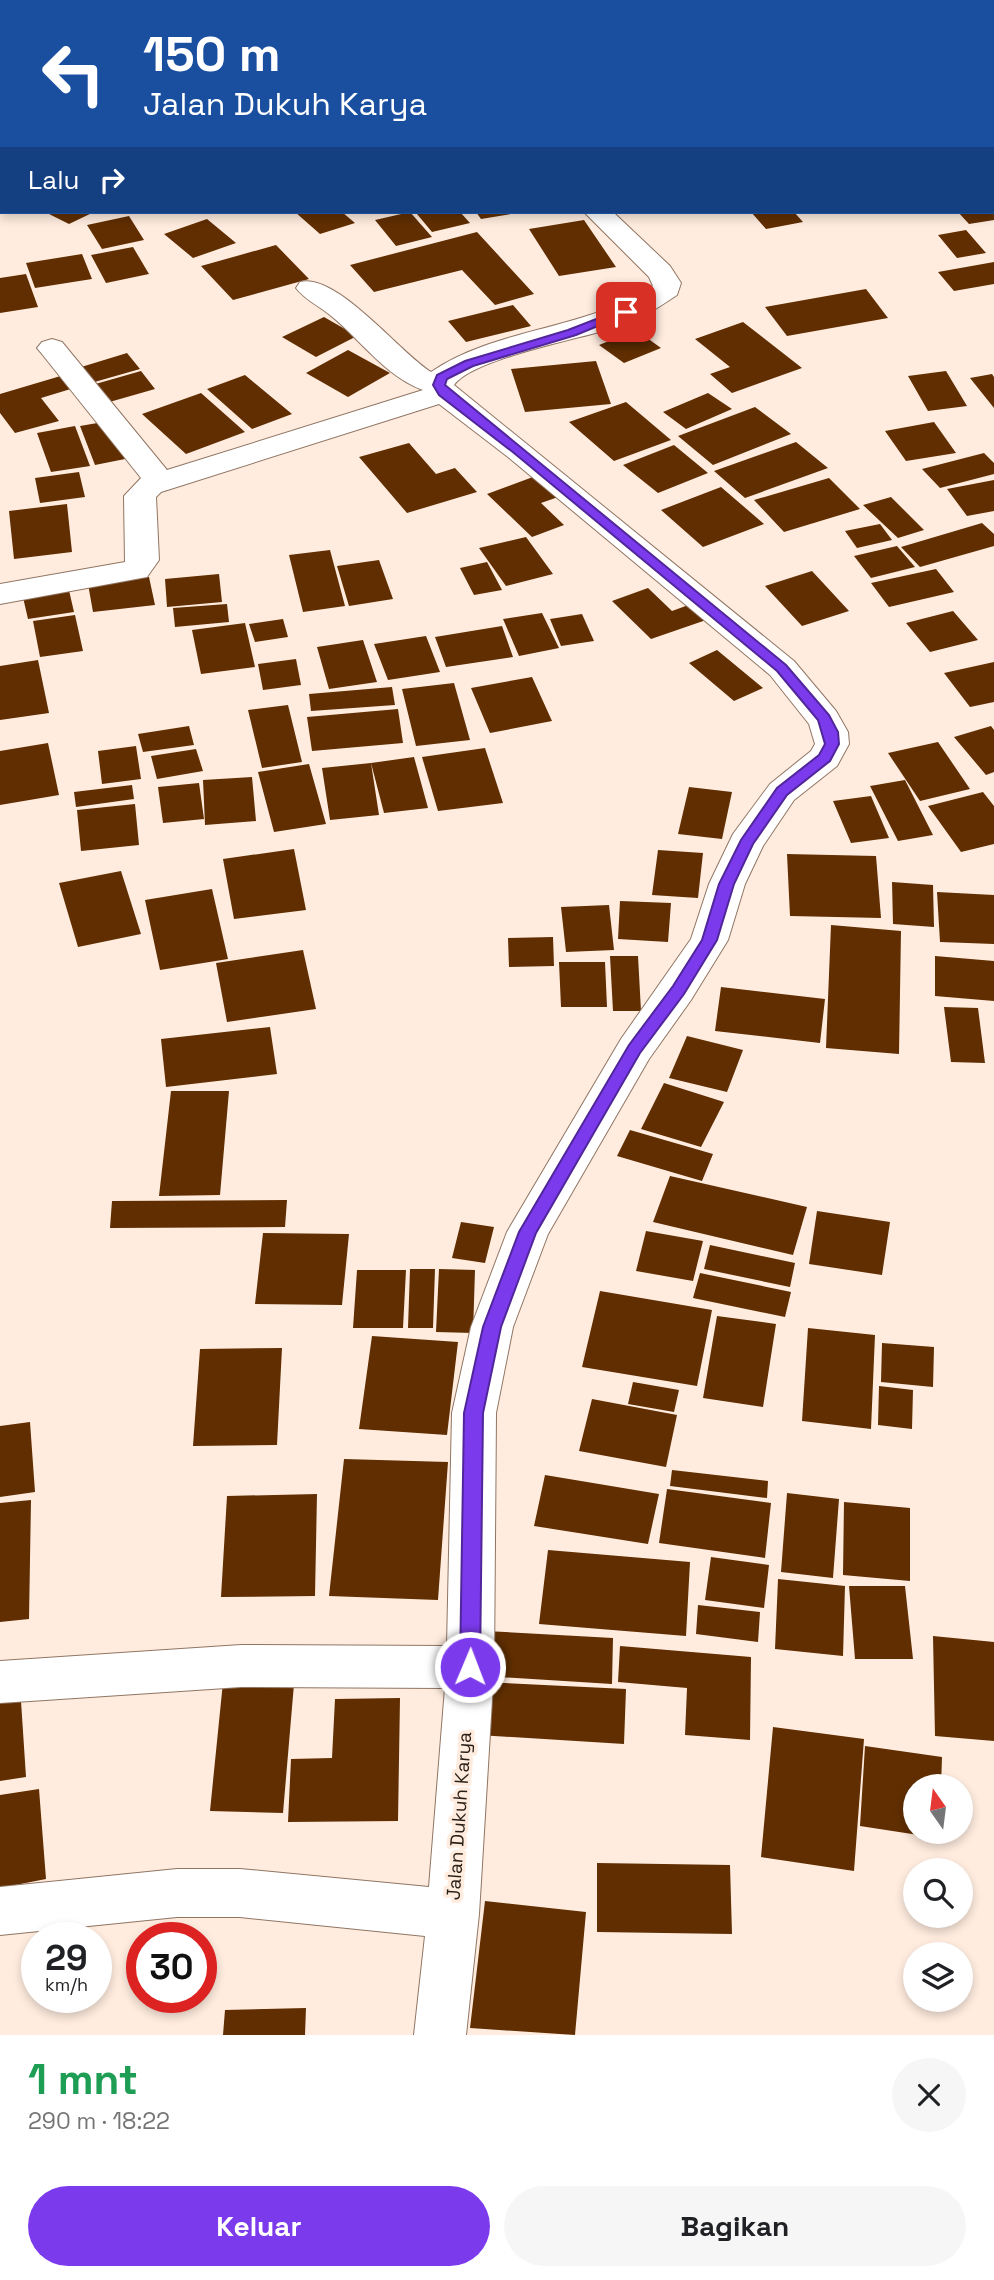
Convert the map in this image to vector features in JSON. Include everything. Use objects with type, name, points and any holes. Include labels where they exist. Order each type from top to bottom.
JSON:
[{"type":"street","points":[[0,594],[136,570],[144,560],[140,496],[143,489],[441,389],[442,377],[469,363],[572,333],[626,312],[667,289],[667,283],[660,272],[600,214]]},
{"type":"street","name":"Jalan Dukuh Karya","points":[[310,288],[333,302],[419,379],[441,389],[519,450],[782,668],[824,719],[831,732],[832,744],[825,758],[782,792],[746,843],[727,884],[709,940],[678,990],[635,1049],[528,1232],[492,1327],[474,1413],[470,1667],[453,1914],[440,2035]]},
{"type":"street","points":[[52,348],[161,482]]},
{"type":"street","points":[[0,1682],[241,1666],[470,1667]]},
{"type":"street","points":[[0,1911],[177,1893],[240,1893],[453,1914]]},
{"type":"building","points":[[49,214],[90,214],[69,224]]},
{"type":"building","points":[[297,214],[344,214],[355,223],[320,234]]},
{"type":"building","points":[[412,214],[432,237],[396,246],[375,220]]},
{"type":"building","points":[[417,214],[462,214],[470,223],[432,232]]},
{"type":"building","points":[[477,214],[511,214],[481,219]]},
{"type":"building","points":[[753,214],[796,214],[803,222],[766,229]]},
{"type":"building","points":[[960,214],[994,214],[994,220],[969,224]]},
{"type":"building","points":[[129,216],[144,240],[102,249],[87,225]]},
{"type":"building","points":[[207,219],[236,243],[193,258],[164,234]]},
{"type":"building","points":[[584,220],[616,267],[559,276],[529,229]]},
{"type":"building","points":[[966,230],[986,253],[957,258],[938,235]]},
{"type":"building","points":[[477,232],[534,294],[495,305],[462,270],[374,292],[350,265]]},
{"type":"building","points":[[276,245],[309,279],[233,300],[201,266]]},
{"type":"building","points":[[133,247],[149,274],[106,283],[91,255]]},
{"type":"building","points":[[82,254],[92,279],[35,288],[26,263]]},
{"type":"building","points":[[994,262],[994,284],[954,291],[938,272]]},
{"type":"building","points":[[26,274],[38,307],[0,313],[0,278]]},
{"type":"building","points":[[866,289],[888,318],[787,336],[765,307]]},
{"type":"building","points":[[513,305],[531,326],[466,342],[448,321]]},
{"type":"building","points":[[324,317],[357,336],[316,357],[282,337]]},
{"type":"building","points":[[743,322],[802,368],[732,393],[710,374],[730,367],[695,339]]},
{"type":"building","points":[[636,330],[661,348],[624,363],[599,345]]},
{"type":"building","points":[[348,350],[390,373],[348,397],[306,373]]},
{"type":"building","points":[[127,353],[140,369],[91,383],[78,368]]},
{"type":"building","points":[[596,361],[611,404],[525,412],[511,369]]},
{"type":"building","points":[[141,371],[155,389],[106,403],[92,385]]},
{"type":"building","points":[[946,371],[967,406],[928,411],[908,376]]},
{"type":"building","points":[[992,374],[994,377],[994,408],[970,378]]},
{"type":"building","points":[[64,375],[74,388],[41,398],[59,421],[15,433],[0,413],[0,394]]},
{"type":"building","points":[[245,375],[292,414],[252,429],[207,389]]},
{"type":"building","points":[[201,393],[245,432],[186,454],[142,414]]},
{"type":"building","points":[[708,393],[732,409],[686,429],[663,412]]},
{"type":"building","points":[[626,402],[671,440],[614,461],[569,422]]},
{"type":"building","points":[[755,407],[791,434],[713,465],[678,436]]},
{"type":"building","points":[[109,421],[125,459],[95,465],[80,426]]},
{"type":"building","points":[[934,422],[956,453],[906,461],[885,431]]},
{"type":"building","points":[[75,426],[90,466],[51,472],[37,433]]},
{"type":"building","points":[[796,442],[828,468],[745,498],[714,471]]},
{"type":"building","points":[[409,443],[436,474],[455,468],[477,492],[407,513],[359,457]]},
{"type":"building","points":[[674,445],[708,473],[658,493],[623,465]]},
{"type":"building","points":[[984,453],[994,463],[994,474],[940,488],[922,469]]},
{"type":"building","points":[[79,472],[85,497],[40,503],[35,478]]},
{"type":"building","points":[[541,474],[564,495],[541,503],[564,525],[532,537],[487,494]]},
{"type":"building","points":[[829,478],[860,509],[784,532],[754,500]]},
{"type":"building","points":[[994,480],[994,511],[967,516],[947,489]]},
{"type":"building","points":[[721,487],[764,524],[703,547],[661,510]]},
{"type":"building","points":[[891,497],[924,530],[898,538],[863,505]]},
{"type":"building","points":[[67,504],[72,552],[14,559],[9,511]]},
{"type":"building","points":[[982,523],[994,534],[994,546],[920,567],[901,547]]},
{"type":"building","points":[[880,524],[892,540],[857,548],[845,531]]},
{"type":"building","points":[[526,537],[553,574],[506,586],[479,548]]},
{"type":"building","points":[[897,546],[915,567],[871,578],[854,556]]},
{"type":"building","points":[[330,550],[345,606],[303,612],[289,555]]},
{"type":"building","points":[[379,560],[393,599],[349,606],[337,566]]},
{"type":"building","points":[[487,562],[502,590],[474,595],[460,568]]},
{"type":"building","points":[[936,569],[954,592],[889,607],[871,583]]},
{"type":"building","points":[[812,571],[849,611],[802,626],[765,586]]},
{"type":"building","points":[[219,574],[222,602],[167,607],[165,579]]},
{"type":"building","points":[[149,577],[155,605],[93,612],[88,584]]},
{"type":"building","points":[[68,586],[74,612],[28,619],[22,593]]},
{"type":"building","points":[[648,588],[672,611],[694,603],[709,619],[651,639],[612,601]]},
{"type":"building","points":[[227,604],[229,622],[175,627],[173,608]]},
{"type":"building","points":[[953,611],[978,640],[930,652],[906,623]]},
{"type":"building","points":[[542,613],[559,648],[519,656],[503,619]]},
{"type":"building","points":[[582,614],[594,641],[561,646],[550,619]]},
{"type":"building","points":[[75,615],[83,651],[40,657],[33,621]]},
{"type":"building","points":[[283,619],[288,637],[255,642],[249,624]]},
{"type":"building","points":[[245,623],[255,667],[201,674],[192,630]]},
{"type":"building","points":[[502,626],[513,657],[446,667],[435,637]]},
{"type":"building","points":[[426,636],[440,672],[388,680],[374,644]]},
{"type":"building","points":[[363,640],[377,682],[329,689],[317,647]]},
{"type":"building","points":[[717,650],[763,688],[734,701],[689,663]]},
{"type":"building","points":[[296,659],[301,685],[263,690],[258,664]]},
{"type":"building","points":[[38,660],[49,713],[0,720],[0,666]]},
{"type":"building","points":[[994,662],[994,702],[970,707],[944,673]]},
{"type":"building","points":[[532,677],[552,721],[490,733],[471,688]]},
{"type":"building","points":[[454,683],[470,740],[416,746],[402,689]]},
{"type":"building","points":[[392,687],[395,705],[311,711],[309,694]]},
{"type":"building","points":[[288,705],[302,762],[262,768],[248,710]]},
{"type":"building","points":[[398,709],[403,743],[312,751],[307,717]]},
{"type":"building","points":[[189,726],[194,745],[143,752],[138,734]]},
{"type":"building","points":[[991,726],[994,730],[994,772],[986,775],[954,737]]},
{"type":"building","points":[[938,742],[970,789],[920,801],[888,753]]},
{"type":"building","points":[[48,743],[59,795],[0,805],[0,751]]},
{"type":"building","points":[[136,746],[141,779],[102,784],[98,751]]},
{"type":"building","points":[[485,748],[503,803],[438,811],[422,757]]},
{"type":"building","points":[[196,749],[203,771],[157,779],[151,756]]},
{"type":"building","points":[[414,757],[428,808],[384,813],[371,763]]},
{"type":"building","points":[[371,763],[379,815],[330,820],[322,768]]},
{"type":"building","points":[[309,764],[326,824],[274,832],[258,772]]},
{"type":"building","points":[[252,777],[256,821],[205,825],[203,780]]},
{"type":"building","points":[[905,780],[933,835],[898,841],[870,786]]},
{"type":"building","points":[[199,783],[204,819],[163,823],[158,787]]},
{"type":"building","points":[[132,785],[134,799],[76,807],[74,792]]},
{"type":"building","points":[[689,787],[732,792],[722,839],[678,834]]},
{"type":"building","points":[[983,792],[994,806],[994,844],[961,852],[928,806]]},
{"type":"building","points":[[871,796],[889,838],[851,843],[833,801]]},
{"type":"building","points":[[135,804],[139,845],[81,851],[77,810]]},
{"type":"building","points":[[294,849],[306,910],[234,919],[223,859]]},
{"type":"building","points":[[658,850],[703,853],[698,898],[652,895]]},
{"type":"building","points":[[787,854],[876,856],[881,918],[790,916]]},
{"type":"building","points":[[121,871],[141,934],[78,947],[59,883]]},
{"type":"building","points":[[892,882],[933,885],[934,927],[893,924]]},
{"type":"building","points":[[212,889],[228,959],[160,970],[145,900]]},
{"type":"building","points":[[937,892],[994,895],[994,944],[940,942]]},
{"type":"building","points":[[620,901],[671,903],[668,942],[618,939]]},
{"type":"building","points":[[609,905],[614,950],[566,952],[561,907]]},
{"type":"building","points":[[831,925],[901,931],[899,1054],[826,1048]]},
{"type":"building","points":[[553,937],[554,966],[509,967],[508,938]]},
{"type":"building","points":[[303,950],[316,1009],[227,1022],[216,963]]},
{"type":"building","points":[[610,956],[638,956],[641,1011],[613,1011]]},
{"type":"building","points":[[935,956],[994,961],[994,1001],[935,996]]},
{"type":"building","points":[[559,962],[605,962],[607,1007],[561,1007]]},
{"type":"building","points":[[721,987],[825,999],[820,1043],[715,1031]]},
{"type":"building","points":[[944,1007],[978,1008],[985,1063],[951,1062]]},
{"type":"building","points":[[270,1027],[277,1074],[166,1087],[161,1039]]},
{"type":"building","points":[[687,1036],[743,1050],[727,1092],[669,1078]]},
{"type":"building","points":[[664,1083],[724,1102],[701,1147],[641,1129]]},
{"type":"building","points":[[171,1091],[229,1091],[220,1195],[159,1196]]},
{"type":"building","points":[[630,1130],[713,1154],[702,1181],[617,1156]]},
{"type":"building","points":[[670,1176],[807,1207],[793,1255],[653,1222]]},
{"type":"building","points":[[287,1200],[285,1227],[110,1228],[112,1201]]},
{"type":"building","points":[[817,1211],[890,1222],[882,1275],[809,1264]]},
{"type":"building","points":[[461,1222],[494,1227],[485,1263],[452,1258]]},
{"type":"building","points":[[646,1231],[703,1241],[693,1281],[636,1271]]},
{"type":"building","points":[[263,1233],[349,1234],[342,1305],[255,1304]]},
{"type":"building","points":[[710,1245],[795,1263],[790,1287],[704,1269]]},
{"type":"building","points":[[410,1269],[435,1269],[433,1328],[408,1328]]},
{"type":"building","points":[[439,1269],[475,1270],[473,1333],[436,1332]]},
{"type":"building","points":[[357,1270],[406,1270],[403,1328],[353,1328]]},
{"type":"building","points":[[700,1273],[791,1292],[785,1317],[693,1298]]},
{"type":"building","points":[[600,1291],[712,1310],[697,1386],[582,1367]]},
{"type":"building","points":[[717,1316],[776,1324],[763,1407],[703,1398]]},
{"type":"building","points":[[808,1328],[875,1335],[871,1429],[802,1421]]},
{"type":"building","points":[[372,1336],[458,1342],[447,1435],[359,1429]]},
{"type":"building","points":[[882,1343],[934,1347],[933,1387],[881,1382]]},
{"type":"building","points":[[282,1348],[277,1445],[193,1446],[200,1349]]},
{"type":"building","points":[[633,1382],[679,1390],[674,1412],[628,1404]]},
{"type":"building","points":[[879,1386],[913,1390],[912,1429],[878,1425]]},
{"type":"building","points":[[592,1399],[677,1415],[666,1467],[579,1451]]},
{"type":"building","points":[[30,1422],[35,1492],[0,1497],[0,1426]]},
{"type":"building","points":[[344,1459],[448,1462],[438,1600],[329,1596]]},
{"type":"building","points":[[672,1470],[768,1481],[767,1498],[670,1486]]},
{"type":"building","points":[[545,1475],[659,1494],[648,1544],[534,1526]]},
{"type":"building","points":[[667,1489],[771,1503],[765,1558],[659,1543]]},
{"type":"building","points":[[787,1493],[839,1499],[833,1578],[781,1572]]},
{"type":"building","points":[[317,1494],[315,1596],[221,1597],[227,1496]]},
{"type":"building","points":[[31,1500],[29,1619],[0,1622],[0,1503]]},
{"type":"building","points":[[844,1502],[910,1508],[910,1581],[843,1575]]},
{"type":"building","points":[[548,1550],[690,1562],[686,1636],[539,1624]]},
{"type":"building","points":[[711,1557],[769,1565],[764,1608],[705,1600]]},
{"type":"building","points":[[778,1579],[845,1586],[843,1656],[775,1649]]},
{"type":"building","points":[[849,1586],[905,1586],[913,1659],[855,1659]]},
{"type":"building","points":[[698,1605],[760,1612],[758,1642],[696,1634]]},
{"type":"building","points":[[486,1631],[613,1638],[612,1684],[483,1676]]},
{"type":"building","points":[[933,1636],[994,1642],[994,1741],[935,1736]]},
{"type":"building","points":[[620,1646],[751,1657],[750,1740],[685,1735],[687,1688],[618,1682]]},
{"type":"building","points":[[223,1682],[294,1684],[283,1813],[210,1811]]},
{"type":"building","points":[[482,1682],[626,1689],[624,1744],[478,1735]]},
{"type":"building","points":[[20,1686],[26,1777],[0,1781],[0,1689]]},
{"type":"building","points":[[400,1698],[398,1821],[288,1822],[291,1759],[332,1758],[335,1699]]},
{"type":"building","points":[[773,1727],[864,1739],[854,1871],[761,1857]]},
{"type":"building","points":[[865,1746],[942,1757],[941,1774],[903,1774],[903,1833],[860,1826]]},
{"type":"building","points":[[39,1789],[46,1879],[0,1888],[0,1795]]},
{"type":"building","points":[[597,1863],[730,1865],[732,1934],[597,1932]]},
{"type":"building","points":[[485,1901],[586,1912],[575,2035],[470,2028]]},
{"type":"building","points":[[306,2008],[305,2035],[223,2035],[225,2010]]},
{"type":"route","points":[[470,1667],[474,1413],[492,1327],[528,1232],[635,1049],[678,990],[709,940],[727,884],[746,843],[782,792],[825,758],[832,744],[831,732],[824,719],[782,668],[519,450],[443,393],[439,385],[442,377],[469,363],[572,333],[626,312]]}]
